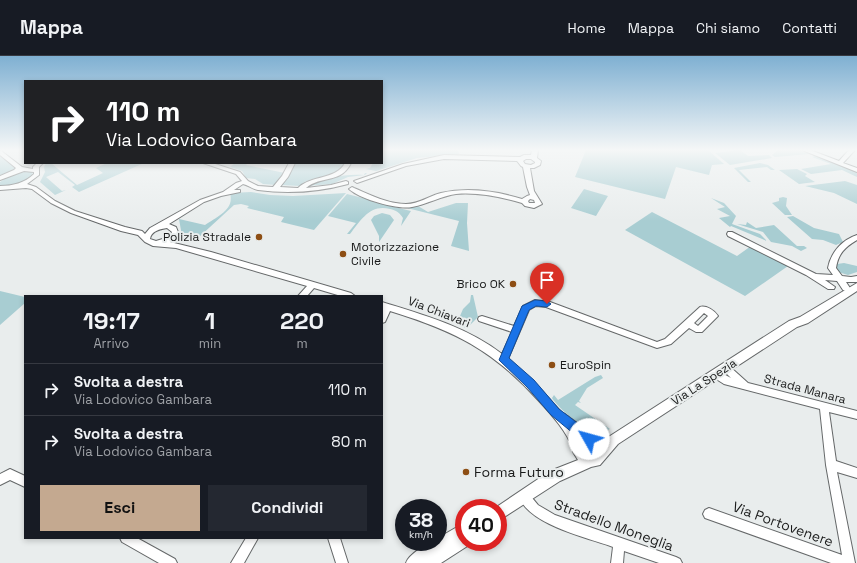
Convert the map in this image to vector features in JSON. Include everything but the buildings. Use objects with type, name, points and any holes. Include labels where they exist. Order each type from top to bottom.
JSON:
[{"type":"main road","name":"Via La Spezia","points":[[555,476],[595,458],[614,440],[793,324],[804,320],[835,281],[857,279]]},
{"type":"main road","name":"Via La Spezia","points":[[835,281],[857,286]]},
{"type":"main road","points":[[593,441],[600,449],[595,458],[582,457],[578,449],[582,440],[614,440]]},
{"type":"main road","name":"Via La Spezia","points":[[507,508],[555,476],[573,460],[578,449]]},
{"type":"main road","points":[[413,563],[455,536]]},
{"type":"main road","points":[[428,563],[455,546]]},
{"type":"street","points":[[2,178],[12,174]]},
{"type":"street","points":[[0,192],[11,188],[36,174]]},
{"type":"street","points":[[36,174],[33,182],[38,190],[53,202],[73,212],[140,233],[150,243],[173,243],[190,250],[347,295]]},
{"type":"street","points":[[237,174],[243,186]]},
{"type":"street","points":[[275,190],[287,174]]},
{"type":"street","points":[[300,190],[310,181],[339,174]]},
{"type":"street","points":[[243,186],[296,195],[349,187],[389,174]]},
{"type":"street","points":[[146,239],[148,233],[196,204],[243,186],[275,190],[349,187],[398,205],[416,204],[447,193],[467,192],[500,196],[530,197],[529,174]]},
{"type":"street","points":[[0,188],[26,186],[38,190]]},
{"type":"street","points":[[179,215],[174,223],[177,238],[181,242],[208,254]]},
{"type":"street","points":[[116,226],[141,229],[170,227],[175,231]]},
{"type":"street","points":[[158,244],[170,240],[175,231]]},
{"type":"street","points":[[730,234],[808,272],[835,281],[836,252],[842,246],[857,237]]},
{"type":"street","name":"Via La Spezia","points":[[835,281],[857,282]]},
{"type":"street","points":[[303,295],[312,285]]},
{"type":"street","points":[[504,360],[526,308],[531,304],[539,302],[654,345],[667,343],[688,323]]},
{"type":"street","name":"Via Chiavari","points":[[385,306],[452,328],[478,341],[504,360],[530,384],[555,412],[574,439],[578,449]]},
{"type":"street","points":[[482,319],[516,330]]},
{"type":"street","name":"Strada Manara","points":[[720,371],[727,380],[857,415]]},
{"type":"street","points":[[824,406],[831,465],[848,563]]},
{"type":"street","name":"Via Chiavari","points":[[555,412],[593,441]]},
{"type":"street","points":[[831,465],[857,473]]},
{"type":"street","points":[[4,477],[24,482]]},
{"type":"street","name":"Stradello Moneglia","points":[[524,497],[534,509],[542,515],[676,563]]},
{"type":"street","name":"Via Portovenere","points":[[709,514],[848,563]]},
{"type":"street","points":[[128,539],[170,563]]},
{"type":"street","points":[[237,563],[251,539]]},
{"type":"street","points":[[334,539],[342,563]]},
{"type":"street","points":[[617,563],[619,543]]},
{"type":"shaded area","points":[[17,174],[33,174],[27,180],[18,184],[9,186],[0,185],[0,182]]},
{"type":"shaded area","points":[[44,174],[54,174],[46,177],[62,191],[66,190],[55,195],[40,182]]},
{"type":"shaded area","points":[[60,174],[64,174],[77,185],[102,174],[120,174],[79,192],[72,187],[75,185]]},
{"type":"shaded area","points":[[244,174],[285,174],[276,185],[263,184],[255,179],[246,178]]},
{"type":"shaded area","points":[[288,174],[335,174],[307,181],[300,186],[281,185]]},
{"type":"shaded area","points":[[366,174],[365,175],[348,177],[332,184],[305,186],[326,178]]},
{"type":"shaded area","points":[[576,174],[674,174],[665,199],[575,177]]},
{"type":"shaded area","points":[[740,174],[743,174],[751,182],[748,182]]},
{"type":"shaded area","points":[[784,174],[806,174],[805,176],[815,182],[799,184]]},
{"type":"shaded area","points":[[850,174],[857,174],[857,177]]},
{"type":"shaded area","points":[[845,181],[857,185],[857,204],[834,193],[805,186]]},
{"type":"shaded area","points":[[584,189],[608,196],[596,216],[571,208]]},
{"type":"shaded area","points":[[251,192],[293,196],[346,193],[314,230],[281,222],[284,217],[247,208],[249,206],[241,204],[234,205],[198,238],[189,240],[182,236],[179,219],[205,225],[224,212],[230,204],[230,193]]},
{"type":"shaded area","points":[[347,194],[411,211],[401,226],[403,218],[394,210],[383,208],[371,211],[358,223],[350,234],[347,234],[356,223],[328,216]]},
{"type":"shaded area","points":[[711,198],[724,203],[736,216],[732,224],[760,234],[767,241],[731,226],[730,227],[719,218],[730,216],[717,209],[725,207]]},
{"type":"shaded area","points":[[779,198],[787,198],[786,206],[792,215],[785,215],[772,203],[779,201]]},
{"type":"shaded area","points":[[456,203],[468,203],[467,223],[469,251],[451,246],[459,221],[407,208],[418,206],[428,212]]},
{"type":"shaded area","points":[[652,212],[737,256],[751,246],[788,266],[745,296],[625,230]]},
{"type":"shaded area","points":[[382,213],[390,215],[394,220],[379,242],[379,236],[371,220],[374,216]]},
{"type":"shaded area","points":[[793,216],[814,228],[839,234],[843,242],[836,245],[823,240],[812,239],[787,217]]},
{"type":"shaded area","points":[[747,222],[756,228],[774,225],[797,246],[804,246],[807,248],[801,251],[792,246],[771,242],[763,232],[737,224],[746,225]]},
{"type":"shaded area","points":[[844,263],[857,266],[857,272],[848,275],[835,271],[837,264]]},
{"type":"shaded area","points":[[0,291],[24,297],[24,304],[0,325]]},
{"type":"shaded area","points":[[471,295],[473,295],[478,317],[465,328],[457,323],[463,309],[470,302]]},
{"type":"shaded area","points":[[601,375],[603,378],[587,388],[579,401],[581,403],[578,402],[575,405],[610,429],[598,434],[593,433],[573,419],[552,398],[554,395],[558,400],[595,377]]},
{"type":"place","name":"Polizia Stradale","points":[[259,237]]},
{"type":"place","name":"Motorizzazione Civile","points":[[343,254]]},
{"type":"place","name":"Brico OK","points":[[513,284]]},
{"type":"place","name":"EuroSpin","points":[[552,365]]},
{"type":"place","name":"Forma Futuro","points":[[466,472]]},
{"type":"route","points":[[547,304],[535,303],[526,308],[523,312],[504,360],[530,384],[555,412],[589,439]]}]
